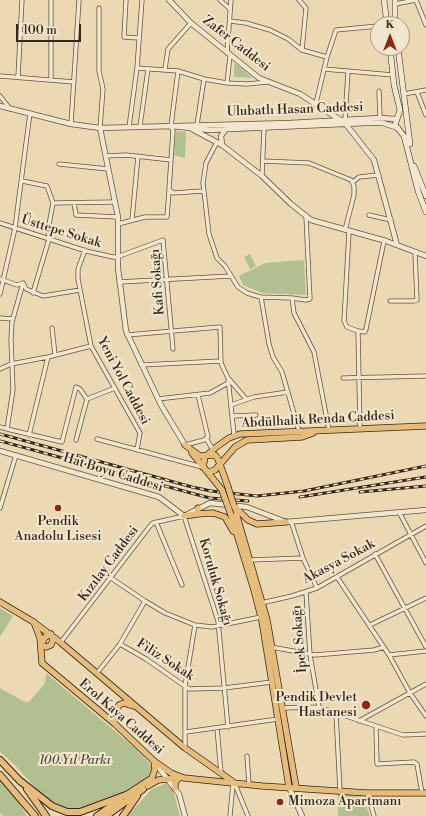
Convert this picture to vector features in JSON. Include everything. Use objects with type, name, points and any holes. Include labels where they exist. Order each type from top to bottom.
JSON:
[{"type":"highway","points":[[0,760],[19,780],[46,816]]},
{"type":"highway","points":[[0,775],[35,816]]},
{"type":"highway","points":[[19,780],[52,806],[67,812],[80,812],[126,795]]},
{"type":"highway","points":[[106,816],[143,790]]},
{"type":"highway","points":[[123,816],[143,790]]},
{"type":"highway","points":[[97,816],[126,795]]},
{"type":"main road","points":[[385,1],[388,4],[395,2],[395,16]]},
{"type":"main road","points":[[385,1],[386,16]]},
{"type":"main road","points":[[391,56],[394,85],[400,110],[395,125],[406,141],[418,191],[426,212]]},
{"type":"main road","points":[[399,56],[406,122],[412,157],[426,196]]},
{"type":"main road","points":[[394,85],[398,89],[403,84]]},
{"type":"main road","points":[[397,119],[402,117],[406,122]]},
{"type":"main road","points":[[398,128],[403,128],[406,122]]},
{"type":"main road","name":"Abdülhalik Renda Caddesi","points":[[219,464],[240,443],[253,439],[329,430],[360,430],[426,426]]},
{"type":"main road","name":"Abdülhalik Renda Caddesi","points":[[203,467],[206,457],[213,450],[234,436],[247,433],[301,434]]},
{"type":"main road","points":[[223,442],[225,449],[231,451]]},
{"type":"main road","points":[[185,445],[198,456],[206,457],[215,455],[237,515],[247,560],[271,647],[292,787]]},
{"type":"main road","points":[[185,445],[222,490],[237,515],[257,524],[288,521]]},
{"type":"main road","points":[[208,472],[215,470],[219,464]]},
{"type":"main road","points":[[184,516],[198,511],[213,513],[225,517],[231,526],[247,560]]},
{"type":"main road","name":"Erol Kaya Caddesi","points":[[0,602],[51,634],[185,748],[221,775],[234,782]]},
{"type":"main road","points":[[260,603],[278,719],[292,787]]},
{"type":"main road","name":"Erol Kaya Caddesi","points":[[34,622],[39,634],[42,664],[115,724],[154,760],[171,773],[181,778],[234,782],[249,785],[367,793],[424,793]]},
{"type":"main road","points":[[51,634],[53,640],[51,645],[46,647],[41,645],[45,637],[51,634]]},
{"type":"main road","points":[[115,724],[114,713],[119,705],[124,703],[137,707]]},
{"type":"main road","points":[[126,795],[152,778],[155,769],[154,760]]},
{"type":"main road","points":[[208,780],[215,776],[213,769]]},
{"type":"main road","points":[[143,790],[154,782],[165,778],[181,778]]},
{"type":"main road","points":[[175,788],[175,782],[181,778]]},
{"type":"street","points":[[18,77],[22,0]]},
{"type":"street","points":[[51,0],[51,80]]},
{"type":"street","points":[[71,124],[79,0]]},
{"type":"street","points":[[126,0],[124,37],[139,38]]},
{"type":"street","points":[[129,127],[137,68],[142,0]]},
{"type":"street","name":"Zafer Caddesi","points":[[169,0],[191,23],[259,78],[300,94],[316,103],[339,120],[345,122],[374,160],[397,245]]},
{"type":"street","points":[[220,0],[230,9]]},
{"type":"street","points":[[227,83],[231,0]]},
{"type":"street","points":[[299,0],[306,8],[302,50]]},
{"type":"street","points":[[395,2],[416,0],[426,25]]},
{"type":"street","points":[[100,8],[99,71],[103,89],[100,128],[118,217],[117,257],[127,335],[158,399],[185,445],[206,438]]},
{"type":"street","points":[[230,21],[253,25],[278,34],[302,50],[327,57]]},
{"type":"street","points":[[165,69],[168,49],[191,23]]},
{"type":"street","points":[[316,103],[327,57],[336,30],[370,27]]},
{"type":"street","points":[[137,68],[178,71],[204,80],[227,83],[247,84],[268,82]]},
{"type":"street","points":[[140,126],[148,69]]},
{"type":"street","points":[[324,69],[393,75]]},
{"type":"street","points":[[118,224],[144,217],[167,217],[173,131],[171,126],[178,71]]},
{"type":"street","points":[[345,122],[348,72]]},
{"type":"street","points":[[0,76],[74,82]]},
{"type":"street","points":[[194,126],[204,80]]},
{"type":"street","points":[[404,94],[426,90]]},
{"type":"street","points":[[379,91],[380,118]]},
{"type":"street","points":[[417,92],[426,115]]},
{"type":"street","points":[[0,96],[10,109]]},
{"type":"street","points":[[0,106],[71,124],[100,128],[194,126],[222,145]]},
{"type":"street","points":[[0,294],[15,228],[30,114]]},
{"type":"street","name":"Ulubatlı Hasan Caddesi","points":[[194,126],[202,130],[264,128],[380,118],[397,119]]},
{"type":"street","name":"Ulubatlı Hasan Caddesi","points":[[194,126],[339,120]]},
{"type":"street","name":"Ulubatlı Hasan Caddesi","points":[[345,122],[383,123],[398,128]]},
{"type":"street","points":[[262,176],[264,128]]},
{"type":"street","points":[[222,145],[221,136],[226,129]]},
{"type":"street","points":[[202,130],[262,176],[306,217],[347,231],[397,245],[426,256]]},
{"type":"street","points":[[217,142],[204,170],[203,191],[208,227],[213,249],[217,258],[235,283],[242,290],[261,297],[310,299],[306,217]]},
{"type":"street","points":[[106,156],[138,156],[171,160]]},
{"type":"street","points":[[132,220],[138,156]]},
{"type":"street","points":[[263,161],[309,163],[353,182]]},
{"type":"street","points":[[59,164],[108,169]]},
{"type":"street","points":[[353,182],[359,177],[378,175]]},
{"type":"street","points":[[22,181],[47,186],[54,203],[48,230],[49,239],[32,293]]},
{"type":"street","points":[[353,182],[354,195],[347,231],[344,321],[347,327],[358,331],[365,332],[366,329],[384,241]]},
{"type":"street","points":[[169,191],[173,193],[203,191]]},
{"type":"street","points":[[54,203],[116,202]]},
{"type":"street","points":[[74,203],[76,215],[118,217]]},
{"type":"street","points":[[369,215],[391,220]]},
{"type":"street","name":"Üsttepe Sokak","points":[[0,223],[85,250],[117,257]]},
{"type":"street","name":"Kafi Sokağı","points":[[117,257],[163,240],[173,349]]},
{"type":"street","name":"Yeni Yol Caddesi","points":[[85,250],[78,269],[80,290],[91,346],[140,433],[137,450]]},
{"type":"street","points":[[390,301],[417,300],[415,253]]},
{"type":"street","points":[[119,282],[231,276]]},
{"type":"street","points":[[2,280],[17,285],[23,283]]},
{"type":"street","points":[[23,283],[26,289],[32,293],[49,297],[80,290]]},
{"type":"street","points":[[7,429],[13,390],[11,364],[13,319],[23,283]]},
{"type":"street","points":[[261,297],[269,344],[273,357],[282,372],[301,434]]},
{"type":"street","points":[[292,298],[294,313],[314,352],[329,430]]},
{"type":"street","points":[[0,318],[13,319]]},
{"type":"street","points":[[127,335],[220,327],[221,361],[227,377],[234,436]]},
{"type":"street","points":[[52,328],[55,355]]},
{"type":"street","points":[[358,331],[360,430]]},
{"type":"street","points":[[0,369],[11,364],[48,357],[91,346]]},
{"type":"street","points":[[29,435],[48,357]]},
{"type":"street","points":[[141,365],[221,361]]},
{"type":"street","points":[[343,378],[359,379],[426,376]]},
{"type":"street","points":[[227,377],[246,398]]},
{"type":"street","points":[[158,399],[210,393],[228,383]]},
{"type":"street","points":[[0,427],[62,442],[76,387],[80,389],[88,399]]},
{"type":"street","points":[[88,399],[115,388]]},
{"type":"street","points":[[231,405],[246,398],[288,392]]},
{"type":"street","points":[[198,395],[208,436],[206,438],[213,450]]},
{"type":"street","points":[[76,440],[88,399]]},
{"type":"street","points":[[232,416],[256,415]]},
{"type":"street","points":[[97,439],[203,467]]},
{"type":"street","name":"Hat Boyu Caddesi","points":[[0,451],[159,496],[184,516]]},
{"type":"street","points":[[0,508],[16,455]]},
{"type":"street","points":[[198,511],[210,503],[247,507],[288,521],[426,510]]},
{"type":"street","points":[[399,512],[426,563]]},
{"type":"street","name":"Kızılay Caddesi","points":[[61,642],[150,526],[156,522],[184,516]]},
{"type":"street","name":"Koruluk Sokağı","points":[[184,516],[219,626],[228,727]]},
{"type":"street","points":[[288,521],[316,588]]},
{"type":"street","points":[[156,522],[182,584]]},
{"type":"street","name":"Akasya Sokak","points":[[260,603],[306,592],[316,588],[426,526]]},
{"type":"street","points":[[375,554],[426,647]]},
{"type":"street","points":[[247,560],[303,558]]},
{"type":"street","points":[[337,577],[384,647],[410,693],[426,716]]},
{"type":"street","points":[[111,578],[165,613],[205,628],[261,617]]},
{"type":"street","name":"İpek Sokağı","points":[[306,592],[310,655],[319,707]]},
{"type":"street","points":[[370,626],[426,598]]},
{"type":"street","points":[[97,673],[120,644],[145,601]]},
{"type":"street","points":[[185,748],[185,686],[195,625]]},
{"type":"street","name":"Filiz Sokak","points":[[120,644],[192,689],[224,688],[272,682]]},
{"type":"street","points":[[271,647],[310,655],[359,651],[384,647]]},
{"type":"street","points":[[389,655],[426,651]]},
{"type":"street","points":[[359,721],[426,684]]},
{"type":"street","points":[[281,708],[319,707],[410,736],[426,734]]},
{"type":"street","points":[[336,713],[340,791]]},
{"type":"street","points":[[186,732],[278,719]]},
{"type":"street","points":[[376,726],[377,764],[414,762],[417,764],[424,793]]},
{"type":"street","points":[[216,728],[221,775]]},
{"type":"street","points":[[248,756],[249,785]]},
{"type":"street","points":[[154,760],[165,778],[175,788],[185,816]]},
{"type":"street","points":[[230,816],[234,782]]},
{"type":"street","points":[[234,782],[248,816]]},
{"type":"street","points":[[292,787],[302,816]]},
{"type":"street","points":[[367,793],[374,816]]},
{"type":"green space","points":[[234,64],[236,64],[253,78],[234,77]]},
{"type":"green space","points":[[176,131],[186,132],[185,158],[174,155]]},
{"type":"green space","points":[[250,254],[256,266],[250,269],[244,257]]},
{"type":"green space","points":[[304,260],[306,295],[262,293],[243,285],[239,276],[265,263]]},
{"type":"green space","points":[[0,608],[13,616],[0,637]]},
{"type":"green space","name":"100.Yıl Parkı","points":[[46,673],[135,748],[150,764],[153,773],[139,787],[79,811],[52,806],[13,763],[0,752],[0,688],[23,701],[29,702],[45,683]]},
{"type":"green space","points":[[0,782],[18,802],[27,816],[3,816],[0,813]]},
{"type":"green space","points":[[169,782],[171,783],[180,816],[127,816],[152,789]]},
{"type":"green space","points":[[338,794],[362,796],[370,816],[338,816]]},
{"type":"railway","points":[[0,434],[192,487],[211,491],[257,496],[304,491],[426,466]]},
{"type":"railway","points":[[0,441],[210,498],[248,501]]},
{"type":"railway","points":[[300,497],[426,477]]},
{"type":"railway","points":[[360,492],[426,486]]},
{"type":"place","name":"Pendik Anadolu Lisesi","points":[[58,508]]},
{"type":"place","name":"Pendik Devlet Hastanesi","points":[[366,705]]},
{"type":"place","name":"Mimoza Apartmanı","points":[[280,802]]}]
